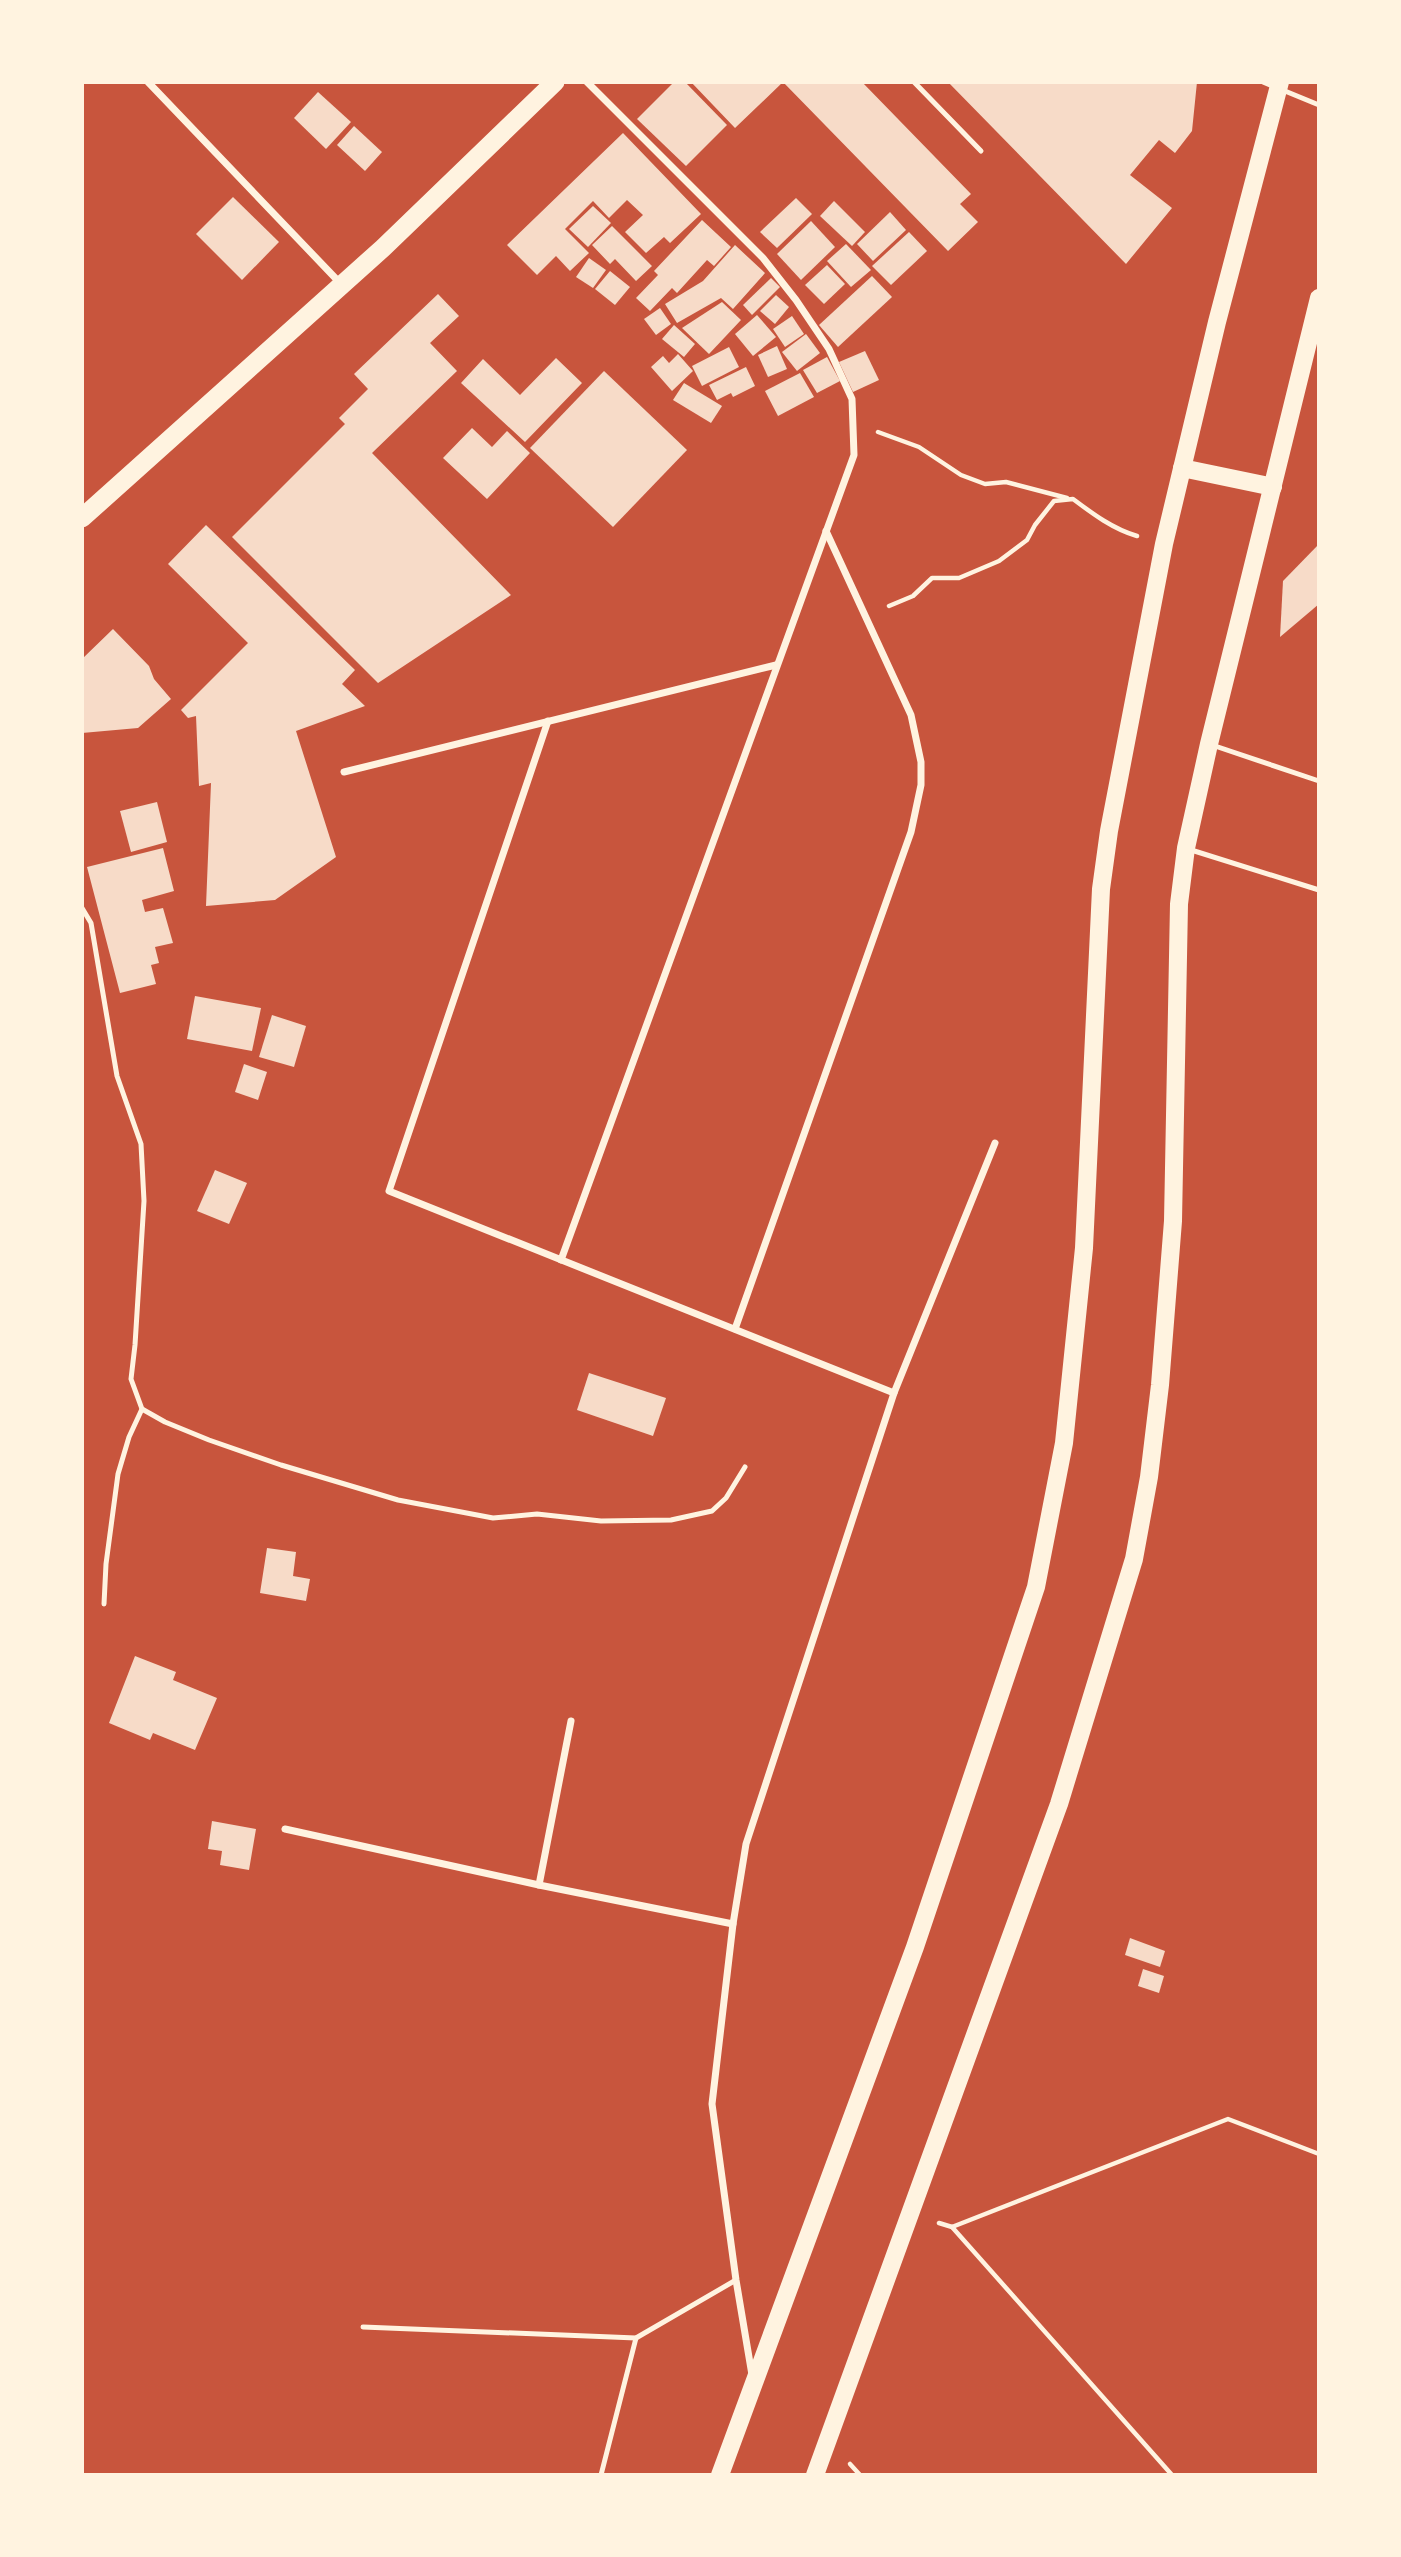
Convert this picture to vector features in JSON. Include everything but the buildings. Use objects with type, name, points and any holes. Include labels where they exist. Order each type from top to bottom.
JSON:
[{"type":"highway","points":[[82,518],[342,285],[555,82]]},
{"type":"main road","points":[[720,2475],[915,1947],[1036,1587],[1064,1443],[1084,1248],[1101,889],[1109,831],[1164,544],[1274,84]]},
{"type":"main road","points":[[815,2475],[1059,1804],[1134,1559],[1149,1477],[1160,1385],[1171,1249],[1179,904],[1186,848],[1319,298]]},
{"type":"main road","points":[[1182,468],[1273,488]]},
{"type":"street","points":[[148,82],[342,285]]},
{"type":"street","points":[[561,1260],[854,455],[852,399],[829,349],[763,258],[587,82]]},
{"type":"street","points":[[735,1329],[917,809],[921,774],[918,738],[911,715],[826,531]]},
{"type":"street","points":[[344,772],[776,665]]},
{"type":"street","points":[[548,721],[389,1191],[894,1393]]},
{"type":"street","points":[[754,2384],[736,2280],[712,2104],[733,1924],[746,1844],[894,1393],[995,1143]]},
{"type":"street","points":[[540,1885],[571,1721]]},
{"type":"street","points":[[285,1829],[733,1924]]},
{"type":"lane","points":[[914,82],[981,151]]},
{"type":"lane","points":[[1274,84],[1319,105]]},
{"type":"lane","points":[[1209,744],[1319,781]]},
{"type":"lane","points":[[1186,848],[1319,890]]},
{"type":"lane","points":[[82,908],[90,923],[117,1076],[141,1144],[144,1201],[131,1379],[142,1409],[198,1436],[281,1465],[398,1500],[493,1518],[537,1514],[601,1521],[671,1520],[712,1511],[726,1498],[745,1467]]},
{"type":"lane","points":[[104,1604],[106,1564],[118,1474],[129,1437],[142,1409]]},
{"type":"lane","points":[[363,2327],[636,2338],[736,2280]]},
{"type":"lane","points":[[601,2475],[636,2338]]},
{"type":"path","points":[[853,426],[884,433],[919,447],[961,475],[985,484],[1006,482],[1073,499],[1125,533],[1164,544]]},
{"type":"path","points":[[868,620],[894,603],[913,596],[932,578],[959,578],[999,561],[1027,540],[1054,501],[1073,499]]},
{"type":"path","points":[[952,2227],[1228,2119],[1319,2154]]},
{"type":"path","points":[[911,2214],[952,2227],[1172,2475]]}]
